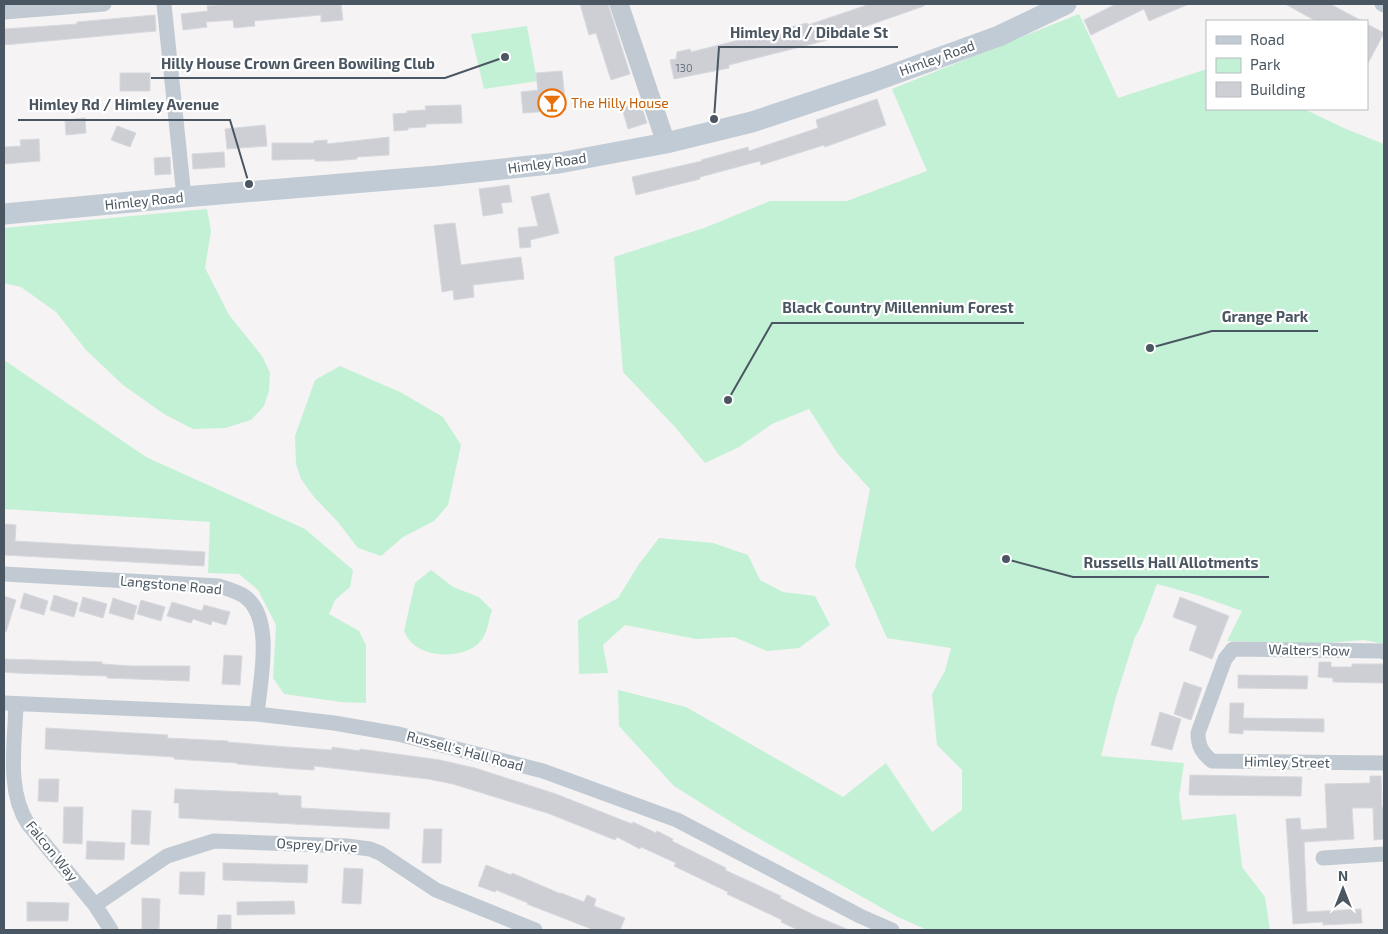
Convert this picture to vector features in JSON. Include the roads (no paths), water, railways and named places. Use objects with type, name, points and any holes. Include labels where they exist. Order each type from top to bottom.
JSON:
[{"type":"main road","name":"Himley Road","points":[[4,214],[436,176],[540,165],[666,144],[752,122],[872,82],[999,36],[1066,4]]},
{"type":"street","points":[[4,12],[104,4]]},
{"type":"street","points":[[164,4],[184,197]]},
{"type":"street","points":[[619,4],[666,144]]},
{"type":"street","name":"Langstone Road","points":[[4,574],[219,586],[245,597],[260,619],[262,631],[263,645],[257,714]]},
{"type":"street","name":"Walters Row","points":[[1198,744],[1198,733],[1225,659],[1233,650],[1384,652]]},
{"type":"street","name":"Russell's Hall Road","points":[[10,703],[257,714],[334,723],[398,734],[543,771],[676,820],[860,916],[892,930]]},
{"type":"street","name":"Falcon Way","points":[[10,703],[14,781],[21,812],[28,824],[95,905],[111,930]]},
{"type":"street","name":"Himley Street","points":[[1198,744],[1205,756],[1212,761],[1384,763]]},
{"type":"street","name":"Osprey Drive","points":[[95,905],[167,856],[214,841],[347,846],[370,849],[380,853],[436,890],[535,930]]},
{"type":"street","points":[[1323,858],[1384,854]]},
{"type":"place","name":"Hilly House Crown Green Bowiling Club","points":[[505,57]]},
{"type":"place","name":"The Hilly House","points":[[552,103]]},
{"type":"place","name":"Himley Rd / Dibdale St","points":[[714,119]]},
{"type":"place","name":"Himley Rd / Himley Avenue","points":[[249,184]]},
{"type":"place","name":"Grange Park","points":[[1150,348]]},
{"type":"place","name":"Black Country Millennium Forest","points":[[728,400]]},
{"type":"place","name":"Russells Hall Allotments","points":[[1006,559]]}]
